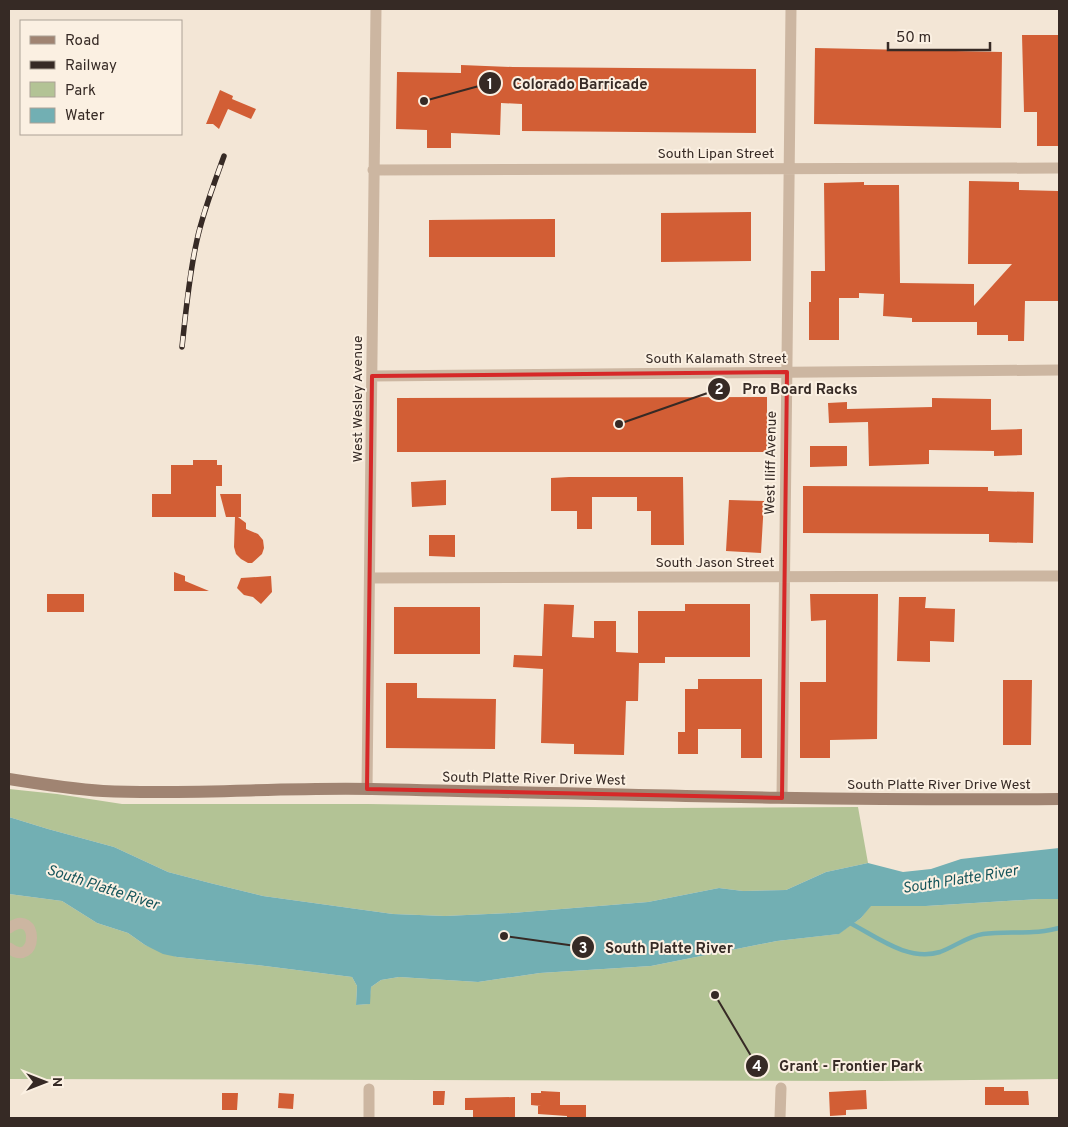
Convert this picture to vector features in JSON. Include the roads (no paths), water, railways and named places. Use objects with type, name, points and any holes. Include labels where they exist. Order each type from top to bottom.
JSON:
[{"type":"street","name":"West Wesley Avenue","points":[[367,789],[376,9]]},
{"type":"street","name":"West Iliff Avenue","points":[[782,798],[791,9]]},
{"type":"street","name":"South Lipan Street","points":[[373,170],[1059,168]]},
{"type":"street","name":"South Kalamath Street","points":[[372,376],[1059,370]]},
{"type":"street","name":"South Jason Street","points":[[370,578],[1059,576]]},
{"type":"street","name":"South Platte River Drive West","points":[[9,779],[102,791],[217,792],[367,789],[782,798],[1059,799]]},
{"type":"street","points":[[9,928],[14,924],[23,924],[31,930],[33,939],[29,948],[25,951],[16,952],[9,948]]},
{"type":"street","points":[[780,1118],[781,1088]]},
{"type":"street","points":[[369,1089],[369,1118]]},
{"type":"water","points":[[9,817],[114,847],[168,872],[210,883],[263,896],[393,914],[445,916],[512,913],[648,902],[719,888],[743,891],[786,890],[826,872],[868,863],[903,872],[931,869],[961,859],[1059,848],[1059,899],[926,906],[871,906],[861,918],[839,934],[777,941],[651,966],[540,973],[478,982],[399,977],[381,980],[371,987],[370,1004],[356,1005],[357,986],[352,977],[163,954],[145,945],[128,933],[97,923],[62,901],[9,894]]},
{"type":"waterway","points":[[848,922],[892,946],[916,954],[940,952],[983,934],[1039,932],[1059,928]]},
{"type":"railway","points":[[182,347],[194,253],[206,208],[224,156]]},
{"type":"place","name":"Colorado Barricade","points":[[424,101]]},
{"type":"place","name":"Pro Board Racks","points":[[619,424]]},
{"type":"place","name":"South Platte River","points":[[504,936]]},
{"type":"place","name":"Grant - Frontier Park","points":[[715,995]]}]
